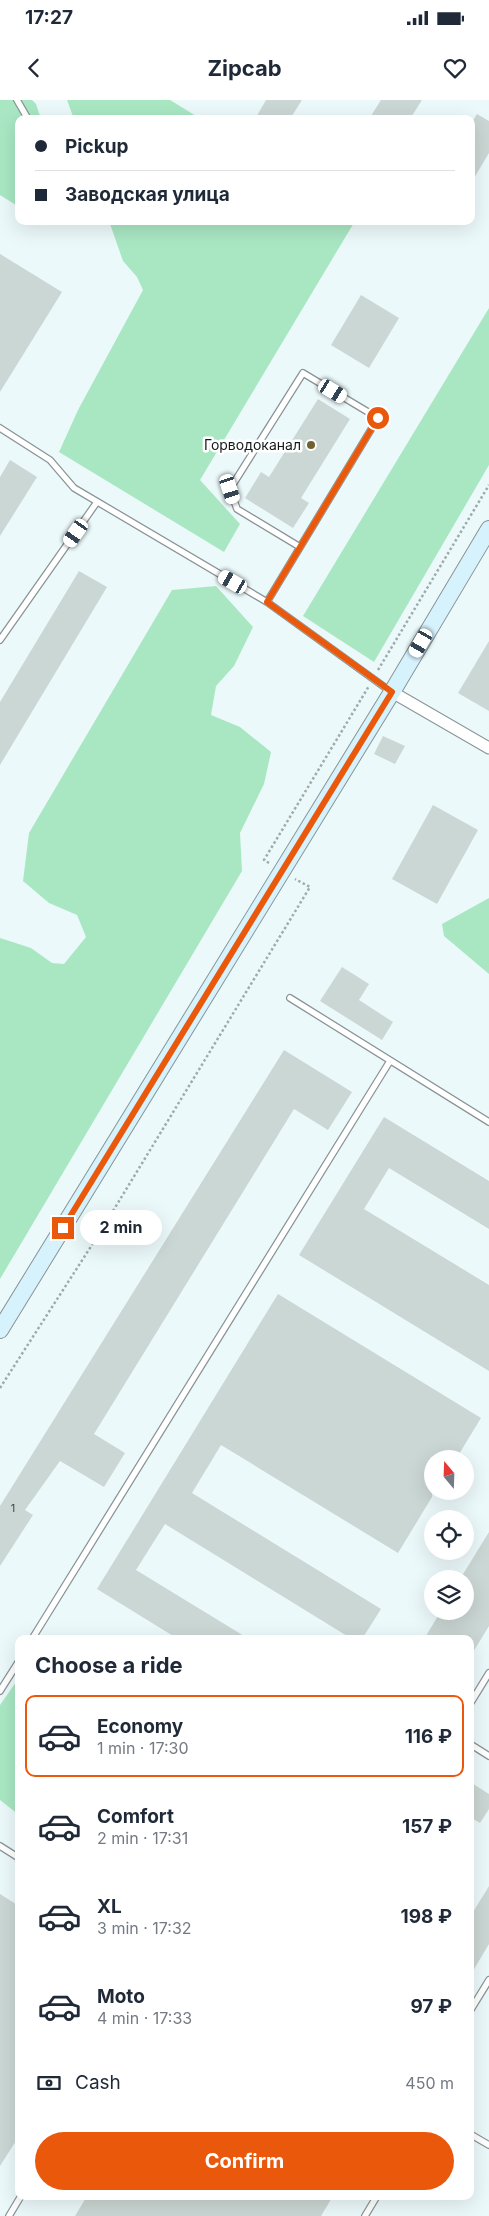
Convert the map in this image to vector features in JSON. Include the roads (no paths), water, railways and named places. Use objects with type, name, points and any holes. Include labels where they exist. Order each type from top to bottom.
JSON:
[{"type":"main road","points":[[0,1330],[392,692],[489,529]]},
{"type":"street","points":[[392,692],[489,748]]},
{"type":"lane","points":[[17,100],[26,115]]},
{"type":"lane","points":[[267,602],[378,418],[303,373],[230,489],[237,509],[300,547]]},
{"type":"lane","points":[[0,428],[50,460],[74,488],[267,602],[392,692]]},
{"type":"lane","points":[[0,640],[98,502]]},
{"type":"lane","points":[[290,998],[489,1122]]},
{"type":"lane","points":[[34,1635],[390,1061]]},
{"type":"lane","points":[[0,1691],[15,1667]]},
{"type":"lane","points":[[474,1697],[489,1673]]},
{"type":"lane","points":[[474,1747],[489,1756]]},
{"type":"lane","points":[[0,1846],[15,1855]]},
{"type":"lane","points":[[474,2004],[489,1980]]},
{"type":"lane","points":[[474,2136],[489,2145]]},
{"type":"lane","points":[[9,2216],[19,2200]]},
{"type":"lane","points":[[365,2216],[375,2200]]},
{"type":"place","name":"Горводоканал","points":[[311,445]]}]
